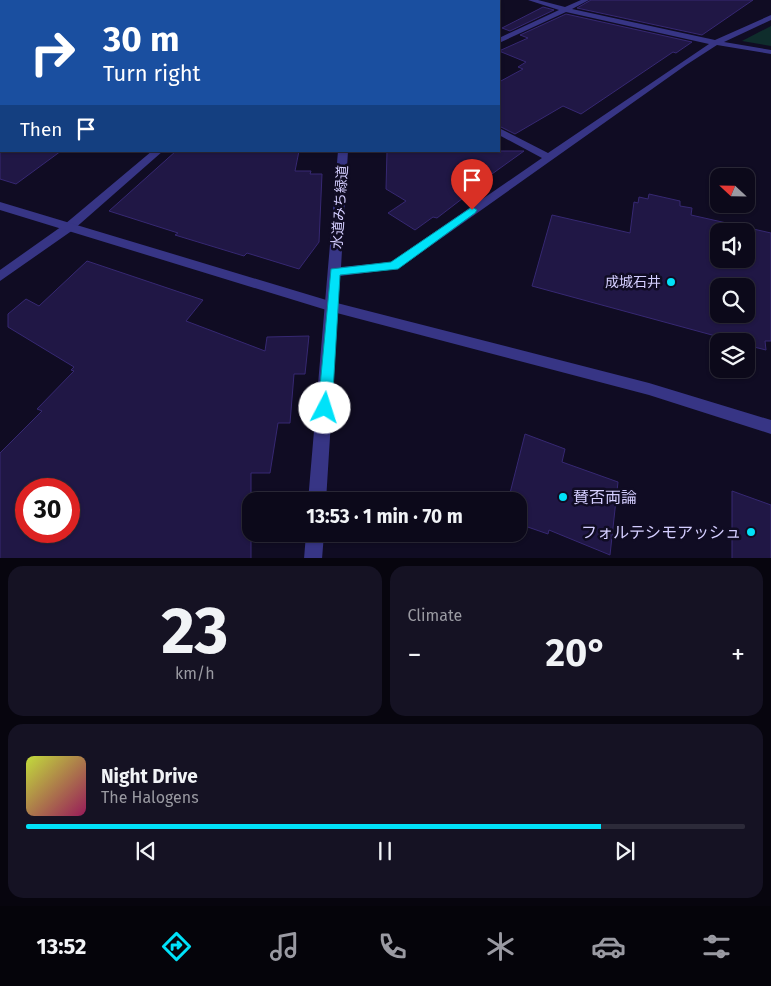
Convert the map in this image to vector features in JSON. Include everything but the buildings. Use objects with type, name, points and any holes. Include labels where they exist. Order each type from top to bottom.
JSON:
[{"type":"street","points":[[531,0],[564,10],[715,43],[771,52]]},
{"type":"street","points":[[500,41],[586,0]]},
{"type":"street","points":[[335,272],[394,266],[682,63],[715,43],[771,17]]},
{"type":"street","points":[[500,132],[548,157]]},
{"type":"street","points":[[0,276],[69,227],[157,152]]},
{"type":"street","name":"水道みち緑道","points":[[318,492],[344,152]]},
{"type":"street","points":[[0,206],[332,306],[649,389],[771,427]]},
{"type":"street","points":[[313,558],[314,542]]},
{"type":"green space","points":[[771,26],[771,46],[742,41]]},
{"type":"place","name":"成城石井","points":[[671,282]]},
{"type":"place","name":"賛否両論","points":[[563,497]]},
{"type":"place","name":"フォルテシモアッシュ","points":[[751,532]]},
{"type":"route","points":[[325,408],[335,272],[394,266],[472,210]]}]
